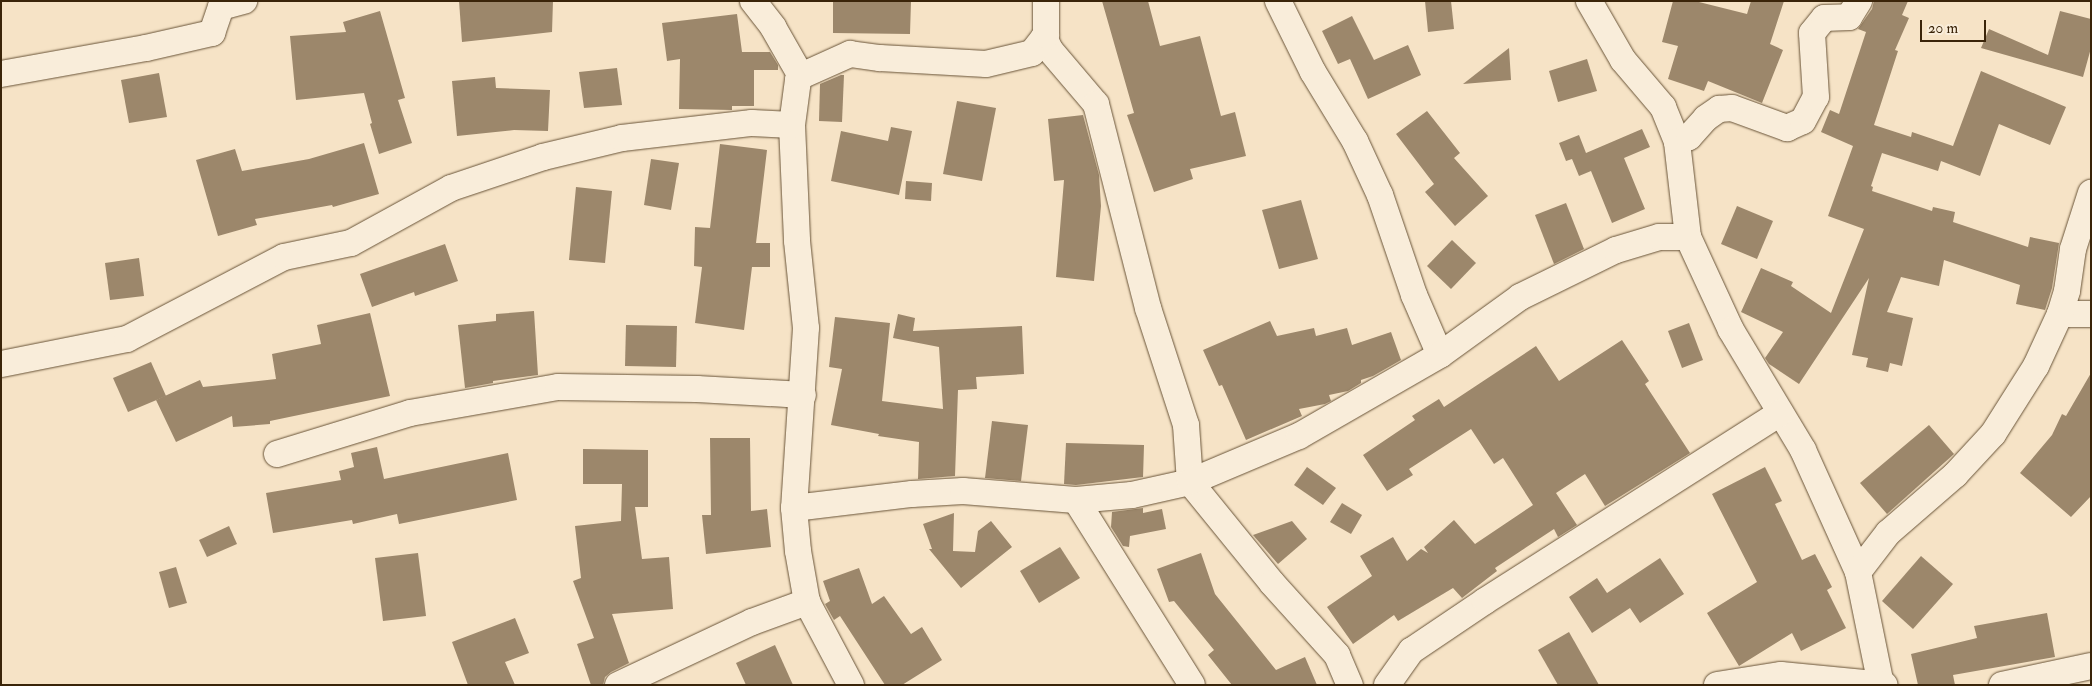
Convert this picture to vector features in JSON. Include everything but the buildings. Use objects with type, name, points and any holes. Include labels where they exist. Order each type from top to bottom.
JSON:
[{"type":"street","points":[[1,74],[146,48],[212,33],[221,7],[244,1]]},
{"type":"street","points":[[753,1],[773,27],[801,76]]},
{"type":"street","points":[[1046,1],[1044,37],[1050,50],[1096,104],[1148,308],[1186,425],[1190,482],[1272,583],[1337,655],[1350,685]]},
{"type":"street","points":[[1278,1],[1313,72],[1355,141],[1380,195],[1414,295],[1440,355]]},
{"type":"street","points":[[1589,1],[1623,60],[1662,107],[1677,142],[1688,237],[1731,330],[1803,450],[1858,572],[1882,684],[1781,675],[1716,685]]},
{"type":"street","points":[[1677,142],[1689,137],[1706,118],[1719,109],[1732,108],[1786,128],[1803,121],[1816,97],[1812,33],[1824,18],[1849,17],[1859,1]]},
{"type":"street","points":[[851,685],[807,602],[798,552],[794,508],[806,328],[797,241],[792,124],[798,80],[801,76],[850,54],[880,58],[986,64],[1032,53],[1044,37]]},
{"type":"street","points":[[1,364],[128,338],[284,257],[351,243],[451,188],[543,157],[622,138],[752,123],[792,124]]},
{"type":"street","points":[[1858,572],[1888,533],[1955,475],[1993,434],[2036,366],[2060,314],[2067,291],[2073,249],[2091,193]]},
{"type":"street","points":[[794,508],[912,494],[964,492],[1076,500],[1132,495],[1190,482],[1299,436],[1440,355],[1520,297],[1616,250],[1659,237],[1688,237]]},
{"type":"street","points":[[2060,314],[2091,314]]},
{"type":"street","points":[[277,454],[410,413],[558,387],[697,389],[803,395]]},
{"type":"street","points":[[1387,685],[1411,651],[1485,600],[1780,413]]},
{"type":"street","points":[[1076,500],[1192,685]]},
{"type":"street","points":[[618,685],[752,622],[807,602]]},
{"type":"street","points":[[2002,685],[2091,666]]}]
